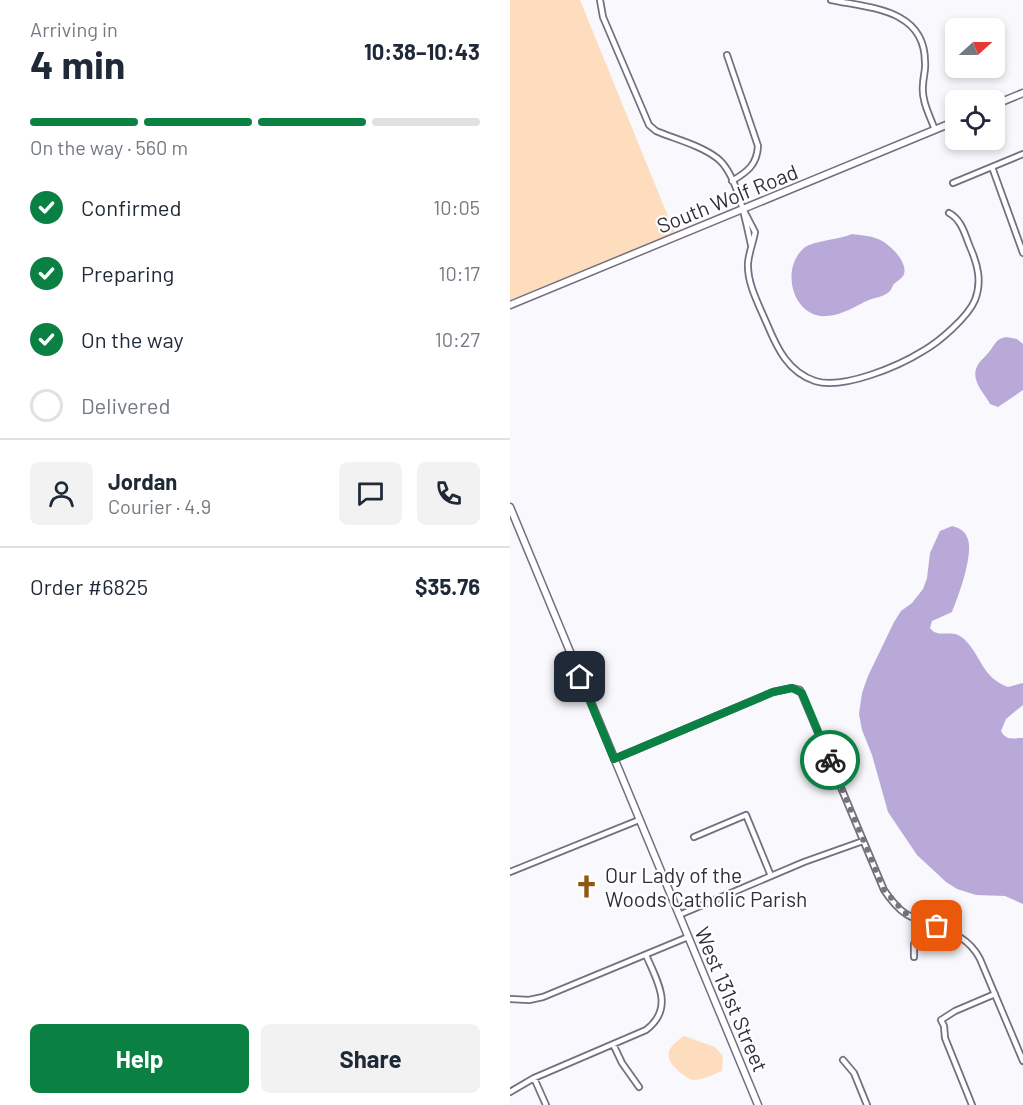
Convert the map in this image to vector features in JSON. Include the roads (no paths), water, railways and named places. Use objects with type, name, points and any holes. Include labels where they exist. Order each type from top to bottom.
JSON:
[{"type":"street","points":[[600,0],[603,17],[649,125],[656,131],[710,153],[727,169],[743,209],[751,246],[748,278],[779,352],[794,369],[822,382],[843,383],[924,351],[939,340],[972,305],[978,286],[977,266],[960,224],[949,213]]},
{"type":"street","points":[[831,0],[897,14],[915,30],[924,46],[926,64],[923,92],[935,130]]},
{"type":"street","points":[[727,55],[758,146],[756,159],[751,168],[732,181]]},
{"type":"street","points":[[1005,101],[1022,96]]},
{"type":"street","name":"South Wolf Road","points":[[510,304],[945,126]]},
{"type":"street","points":[[953,183],[1023,154]]},
{"type":"street","points":[[992,167],[1023,253]]},
{"type":"street","name":"West 131st Street","points":[[510,507],[758,1105]]},
{"type":"street","points":[[614,759],[773,692],[797,689],[802,693],[884,890],[905,913],[958,935],[972,946],[980,959],[1023,1061]]},
{"type":"street","points":[[694,837],[746,815],[771,876]]},
{"type":"street","points":[[511,870],[639,820]]},
{"type":"street","points":[[679,915],[771,876],[863,841]]},
{"type":"street","points":[[914,957],[914,944],[923,921]]},
{"type":"street","points":[[510,999],[529,1000],[543,997],[688,937]]},
{"type":"street","points":[[510,1092],[534,1078],[646,1030],[653,1024],[661,1011],[662,998],[661,990],[646,955]]},
{"type":"street","points":[[972,1105],[945,1038],[941,1020],[955,1011],[995,994]]},
{"type":"street","points":[[613,1044],[622,1063],[639,1087]]},
{"type":"street","points":[[843,1060],[854,1073],[867,1105]]},
{"type":"street","points":[[534,1078],[546,1105]]},
{"type":"place","name":"Our Lady of the Woods Catholic Parish","points":[[587,886]]}]
